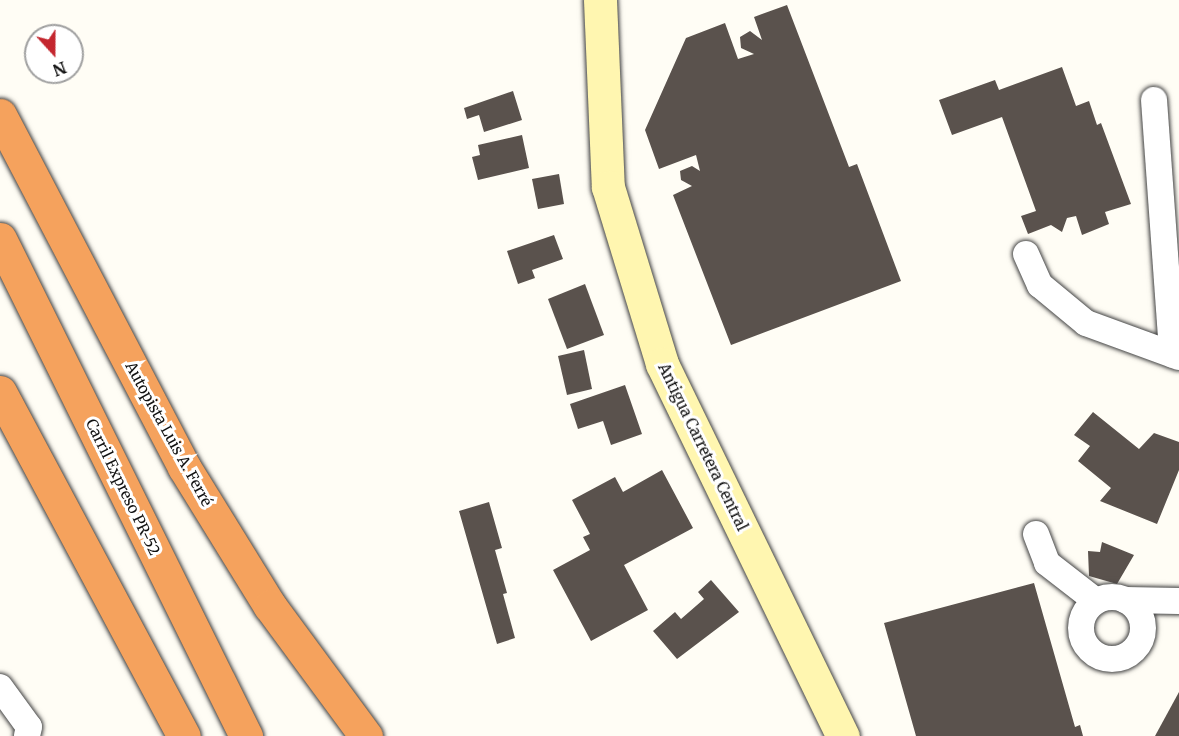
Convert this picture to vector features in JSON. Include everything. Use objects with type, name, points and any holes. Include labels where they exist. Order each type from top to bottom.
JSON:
[{"type":"highway","name":"Autopista Luis A. Ferré","points":[[0,115],[184,467],[270,606],[366,736]]},
{"type":"highway","name":"Carril Expreso PR-52","points":[[0,239],[246,736]]},
{"type":"highway","points":[[0,392],[184,736]]},
{"type":"street","name":"Antigua Carretera Central","points":[[600,0],[608,187],[662,364],[843,736]]},
{"type":"street","points":[[1026,254],[1040,285],[1086,324],[1176,356],[1154,100]]},
{"type":"street","points":[[1036,534],[1047,564],[1096,601],[1179,601]]},
{"type":"street","points":[[1096,601],[1083,616],[1082,636],[1093,653],[1113,659],[1132,652],[1143,634],[1140,613],[1125,600]]},
{"type":"street","points":[[0,687],[29,727],[27,736]]},
{"type":"building","points":[[787,5],[849,167],[857,164],[901,281],[731,345],[673,195],[692,186],[681,180],[680,171],[692,166],[700,171],[696,155],[659,169],[645,130],[686,38],[725,23],[738,59],[754,54],[741,48],[740,37],[750,31],[762,40],[754,17]]},
{"type":"building","points":[[1062,67],[1076,106],[1089,101],[1097,125],[1101,123],[1131,204],[1105,212],[1109,224],[1082,235],[1076,216],[1067,218],[1062,232],[1051,225],[1028,234],[1021,216],[1036,211],[1002,117],[952,135],[939,100],[995,80],[999,90]]},
{"type":"building","points":[[513,91],[522,120],[484,132],[479,115],[467,119],[464,108]]},
{"type":"building","points":[[522,135],[529,168],[478,180],[472,157],[480,155],[478,145]]},
{"type":"building","points":[[559,174],[564,204],[538,209],[532,179]]},
{"type":"building","points":[[554,235],[563,259],[532,270],[535,278],[518,284],[507,251]]},
{"type":"building","points":[[585,284],[604,335],[567,349],[548,299]]},
{"type":"building","points":[[584,350],[592,389],[567,395],[558,356]]},
{"type":"building","points":[[625,385],[642,434],[611,445],[603,421],[578,429],[570,404]]},
{"type":"building","points":[[1093,412],[1139,449],[1154,433],[1179,442],[1179,470],[1157,524],[1100,501],[1111,488],[1078,461],[1090,446],[1074,435]]},
{"type":"building","points":[[662,470],[693,528],[624,565],[648,610],[591,641],[553,570],[590,550],[583,537],[590,534],[572,500],[615,477],[623,492]]},
{"type":"building","points":[[489,502],[502,548],[495,550],[507,593],[503,594],[515,638],[497,644],[459,511]]},
{"type":"building","points":[[1102,542],[1134,555],[1117,584],[1089,576],[1088,551],[1100,552]]},
{"type":"building","points":[[711,580],[739,612],[677,659],[653,631],[675,612],[681,619],[704,599],[698,592]]},
{"type":"building","points":[[1034,583],[1075,727],[1080,725],[1083,736],[916,736],[884,623]]},
{"type":"building","points":[[1179,692],[1179,736],[1155,736]]}]
